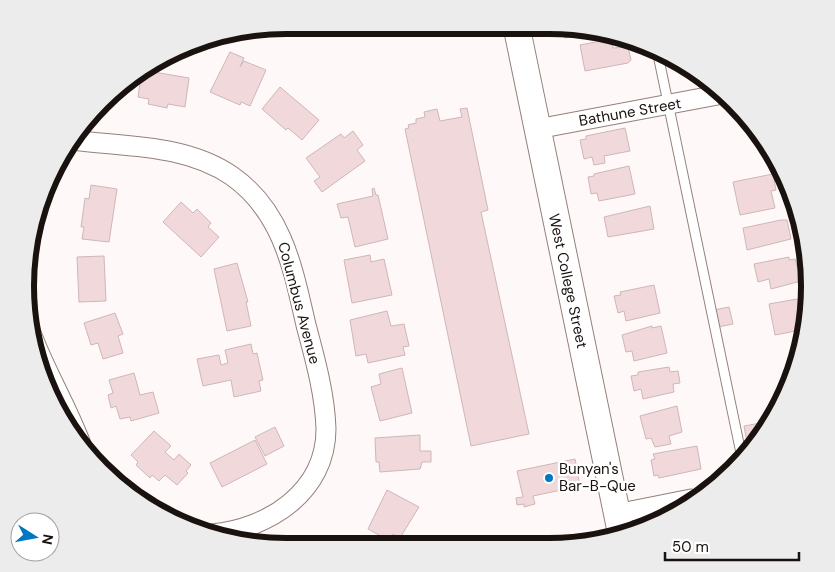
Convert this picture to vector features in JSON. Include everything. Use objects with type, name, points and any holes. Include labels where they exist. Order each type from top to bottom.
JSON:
[{"type":"street","name":"West College Street","points":[[518,34],[618,523]]},
{"type":"street","name":"Bathune Street","points":[[537,129],[715,96]]},
{"type":"street","name":"Columbus Avenue","points":[[80,141],[152,148],[194,157],[214,165],[249,190],[267,211],[285,243],[292,263],[324,409],[326,431],[323,452],[305,490],[289,506],[253,526],[232,532]]},
{"type":"street","points":[[53,382],[72,419]]},
{"type":"street","points":[[618,523],[674,505]]},
{"type":"lane","points":[[659,59],[740,450]]},
{"type":"building","points":[[557,34],[576,35],[565,38],[564,35],[558,37]]},
{"type":"building","points":[[605,40],[612,42],[613,48],[628,47],[631,60],[628,63],[585,71],[580,45]]},
{"type":"building","points":[[230,52],[244,58],[240,67],[244,61],[266,70],[250,106],[241,102],[240,105],[210,92]]},
{"type":"building","points":[[153,72],[189,78],[185,107],[168,104],[167,108],[148,104],[149,99],[138,97],[141,80]]},
{"type":"building","points":[[280,87],[319,120],[302,140],[288,128],[286,130],[262,109]]},
{"type":"building","points":[[467,108],[488,210],[481,212],[529,434],[471,446],[405,129],[409,128],[408,125],[416,123],[416,119],[425,117],[424,112],[437,109],[440,121],[462,117],[460,109]]},
{"type":"building","points":[[625,128],[630,151],[604,156],[605,163],[594,165],[592,157],[584,159],[580,140],[586,139],[586,136]]},
{"type":"building","points":[[353,131],[363,145],[357,150],[365,161],[322,192],[314,181],[320,177],[306,158],[341,134],[344,138]]},
{"type":"building","points":[[629,166],[635,194],[599,201],[597,193],[591,194],[588,177]]},
{"type":"building","points":[[773,174],[776,190],[771,191],[775,208],[740,215],[733,182]]},
{"type":"building","points":[[91,185],[117,189],[109,242],[82,239],[84,227],[81,227],[85,198],[89,199]]},
{"type":"building","points":[[374,188],[376,195],[378,195],[388,239],[355,247],[348,217],[341,218],[337,204],[373,196],[372,189]]},
{"type":"building","points":[[181,202],[193,213],[197,209],[211,223],[208,227],[219,237],[201,257],[163,222]]},
{"type":"building","points":[[650,206],[654,229],[608,237],[604,217]]},
{"type":"building","points":[[787,220],[791,239],[747,250],[743,228]]},
{"type":"building","points":[[370,255],[371,262],[384,259],[392,295],[352,303],[344,260]]},
{"type":"building","points":[[104,256],[106,301],[79,302],[77,257]]},
{"type":"building","points":[[789,257],[789,260],[795,259],[801,281],[771,289],[769,279],[758,282],[754,264]]},
{"type":"building","points":[[237,263],[248,302],[246,302],[251,326],[227,331],[214,269]]},
{"type":"building","points":[[654,285],[660,313],[626,321],[624,311],[618,313],[614,296],[621,295],[620,292]]},
{"type":"building","points":[[801,298],[797,331],[775,335],[769,304]]},
{"type":"building","points":[[729,307],[733,324],[718,327],[714,310]]},
{"type":"building","points":[[387,311],[391,326],[404,324],[409,346],[403,347],[405,355],[368,363],[366,354],[356,356],[350,320]]},
{"type":"building","points":[[115,313],[123,334],[118,336],[123,353],[103,359],[98,343],[91,345],[84,323]]},
{"type":"building","points":[[652,326],[652,328],[661,326],[667,353],[634,361],[632,351],[626,352],[622,335]]},
{"type":"building","points":[[251,344],[253,354],[257,353],[263,380],[259,381],[261,391],[234,397],[231,380],[203,386],[197,359],[219,355],[221,365],[228,363],[225,350]]},
{"type":"building","points":[[669,367],[670,372],[678,371],[680,383],[673,384],[674,392],[643,399],[641,389],[634,391],[631,376],[638,375],[638,372]]},
{"type":"building","points":[[402,368],[412,413],[380,421],[371,387],[381,384],[379,374]]},
{"type":"building","points":[[134,373],[140,395],[153,392],[159,413],[131,421],[130,417],[120,419],[116,406],[111,408],[108,395],[113,393],[109,380]]},
{"type":"building","points":[[677,406],[682,432],[669,436],[671,444],[655,447],[651,438],[646,439],[640,416]]},
{"type":"building","points":[[761,423],[747,442],[744,426]]},
{"type":"building","points":[[275,427],[284,446],[265,456],[255,437]]},
{"type":"building","points":[[154,431],[171,446],[165,452],[174,460],[179,454],[191,465],[186,471],[188,473],[177,485],[165,475],[159,481],[152,475],[150,478],[136,465],[138,462],[131,455]]},
{"type":"building","points":[[420,435],[420,451],[431,451],[431,462],[422,462],[420,469],[380,472],[379,462],[376,462],[375,438]]},
{"type":"building","points":[[255,440],[267,464],[222,487],[210,463]]},
{"type":"building","points":[[697,446],[701,469],[659,478],[658,475],[654,476],[651,460],[655,459],[653,454]]},
{"type":"building","name":"Bunyan's Bar-B-Que","points":[[575,459],[580,486],[533,496],[535,504],[524,507],[524,504],[517,505],[516,498],[523,497],[517,471]]},
{"type":"building","points":[[387,490],[419,507],[400,538],[393,534],[391,538],[384,538],[368,529]]},
{"type":"place","name":"Bunyan's Bar-B-Que","points":[[549,478]]}]
